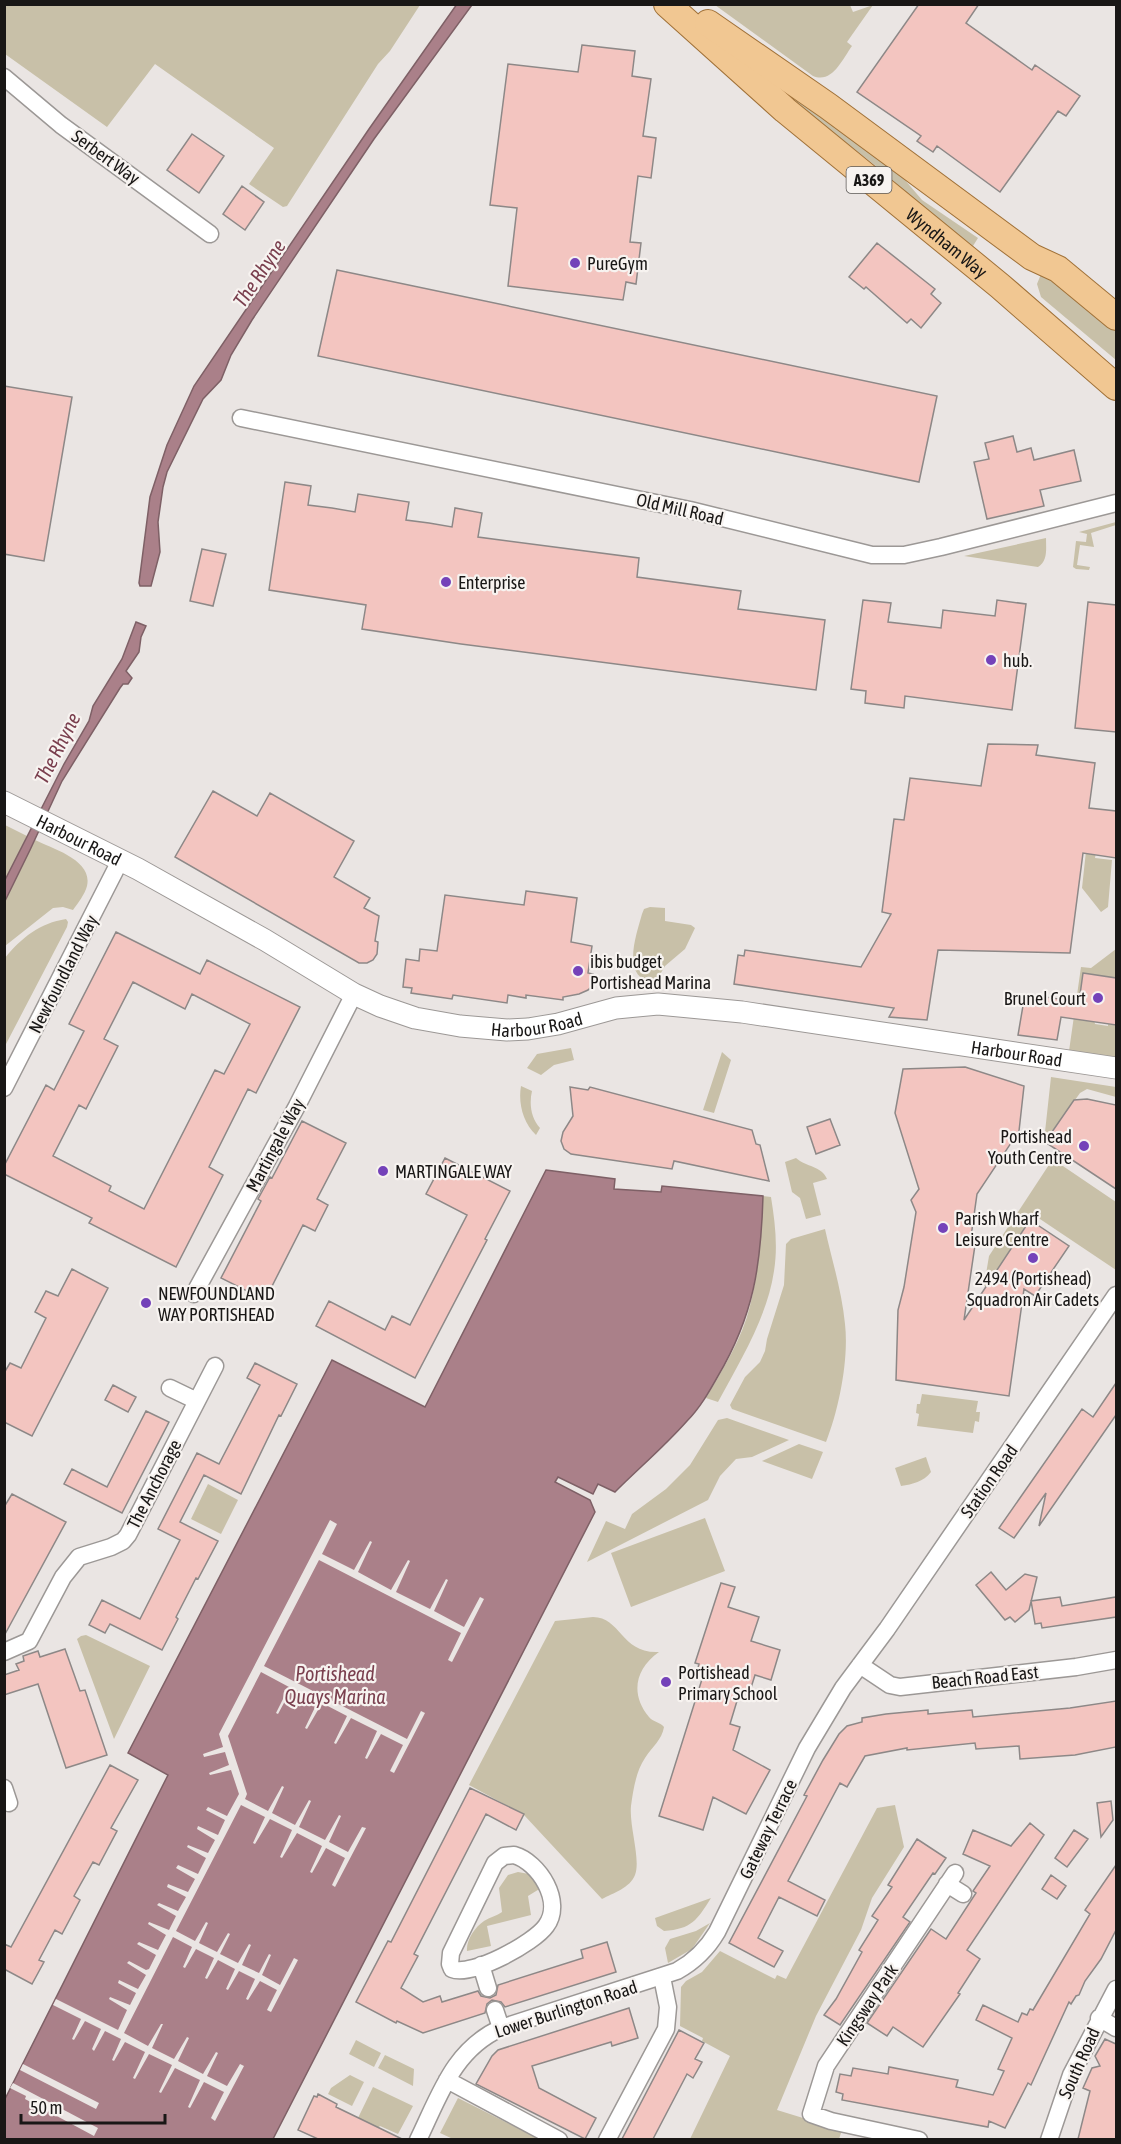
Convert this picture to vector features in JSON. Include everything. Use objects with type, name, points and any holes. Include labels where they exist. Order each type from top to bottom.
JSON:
[{"type":"main road","name":"Wyndham Way","points":[[667,4],[803,125],[1000,286],[1116,387]]},
{"type":"main road","name":"A369","points":[[682,4],[828,106],[1032,257],[1058,269],[1116,317]]},
{"type":"main road","points":[[1000,286],[1032,257]]},
{"type":"street","name":"Serbert Way","points":[[4,77],[61,125],[210,234]]},
{"type":"street","name":"Old Mill Road","points":[[241,418],[678,507],[872,555],[904,555],[1116,503]]},
{"type":"street","name":"Harbour Road","points":[[4,802],[120,860],[265,940],[354,994],[405,1014],[438,1023],[507,1030],[528,1029],[558,1024],[616,1008],[658,1004],[742,1012],[1116,1068]]},
{"type":"street","name":"Newfoundland Way","points":[[4,1088],[120,860]]},
{"type":"street","name":"Martingale Way","points":[[194,1294],[297,1106],[354,994]]},
{"type":"street","name":"Station Road","points":[[860,1665],[894,1620],[1116,1295]]},
{"type":"street","name":"The Anchorage","points":[[4,1652],[29,1641],[74,1561],[79,1557],[117,1545],[128,1535],[214,1366]]},
{"type":"street","points":[[170,1388],[197,1401]]},
{"type":"street","name":"Beach Road East","points":[[860,1665],[890,1685],[900,1687],[1076,1667],[1116,1660]]},
{"type":"street","name":"Gateway Terrace","points":[[662,1977],[688,1965],[711,1942],[807,1748],[843,1688],[860,1665]]},
{"type":"street","points":[[504,1856],[519,1857],[538,1870],[546,1883],[551,1903],[550,1918],[543,1930],[506,1956],[481,1965],[462,1971],[456,1970],[450,1964],[451,1953],[495,1863],[504,1856]]},
{"type":"street","name":"Kingsway Park","points":[[850,2132],[831,2121],[811,2114],[826,2066],[951,1878],[963,1894]]},
{"type":"street","points":[[481,1965],[488,1988]]},
{"type":"street","points":[[607,2139],[666,2029],[668,2007],[662,1977]]},
{"type":"street","name":"Lower Burlington Road","points":[[424,2137],[447,2080],[472,2045],[501,2028],[662,1977]]},
{"type":"street","name":"South Road","points":[[1049,2139],[1071,2075],[1116,1989]]},
{"type":"street","points":[[495,2010],[501,2028]]},
{"type":"street","points":[[1099,2018],[1116,2028]]},
{"type":"street","points":[[447,2080],[559,2139]]},
{"type":"street","points":[[850,2132],[920,2139]]},
{"type":"shaded area","points":[[5,4],[420,5],[390,51],[378,64],[287,206],[283,207],[249,184],[274,148],[155,64],[107,127],[5,54]]},
{"type":"shaded area","points":[[715,5],[850,5],[853,12],[873,5],[847,42],[852,46],[840,64],[831,74],[820,78],[813,76]]},
{"type":"shaded area","points":[[776,82],[894,167],[922,200],[978,238],[973,246],[773,85]]},
{"type":"shaded area","points":[[1041,274],[1047,275],[1116,331],[1116,360],[1041,297],[1037,284]]},
{"type":"shaded area","points":[[1116,522],[1116,525],[1091,533],[1094,547],[1080,545],[1077,565],[1090,567],[1089,570],[1073,567],[1076,541],[1086,542],[1087,534],[1079,532]]},
{"type":"shaded area","points":[[1046,538],[1045,558],[1038,567],[964,556]]},
{"type":"shaded area","points":[[5,825],[27,836],[5,880]]},
{"type":"shaded area","points":[[35,840],[78,862],[87,877],[87,886],[73,910],[63,907],[53,908],[5,946],[5,901]]},
{"type":"shaded area","points":[[1086,851],[1096,852],[1095,858],[1112,860],[1108,907],[1101,912],[1082,888]]},
{"type":"shaded area","points":[[665,908],[665,921],[691,925],[695,928],[685,949],[665,966],[655,983],[644,980],[637,974],[633,955],[642,914],[644,909]]},
{"type":"shaded area","points":[[66,919],[67,927],[5,1046],[5,958],[32,932]]},
{"type":"shaded area","points":[[1116,949],[1116,978],[1083,974],[1095,1024],[1116,1025],[1116,1058],[1069,1051],[1081,967],[1091,968]]},
{"type":"shaded area","points":[[571,1048],[574,1060],[554,1065],[541,1075],[527,1068],[537,1054]]},
{"type":"shaded area","points":[[722,1052],[731,1060],[714,1113],[703,1110]]},
{"type":"shaded area","points":[[1051,1077],[1116,1087],[1116,1097],[1087,1089],[1080,1093],[1045,1142]]},
{"type":"shaded area","points":[[521,1086],[532,1091],[532,1111],[540,1128],[536,1135],[522,1112]]},
{"type":"shaded area","points":[[1058,1151],[1062,1153],[1057,1162],[1116,1202],[1116,1270],[1034,1215],[997,1271],[996,1281],[1023,1298],[1012,1297],[1001,1289],[984,1286],[989,1256]]},
{"type":"shaded area","points":[[796,1158],[818,1169],[827,1179],[813,1183],[821,1215],[806,1219],[800,1198],[792,1192],[785,1162]]},
{"type":"shaded area","points":[[763,1196],[771,1197],[775,1225],[775,1262],[770,1288],[752,1339],[718,1402],[706,1398],[737,1342],[747,1318],[760,1251]]},
{"type":"shaded area","points":[[825,1229],[842,1300],[846,1338],[842,1384],[826,1442],[732,1409],[730,1405],[745,1377],[760,1362],[765,1351],[784,1285],[786,1244],[791,1239]]},
{"type":"shaded area","points":[[922,1394],[978,1401],[976,1412],[980,1412],[979,1422],[975,1421],[973,1433],[917,1426],[919,1414],[916,1413],[917,1404],[920,1404]]},
{"type":"shaded area","points":[[727,1418],[789,1440],[752,1457],[736,1459],[720,1476],[708,1500],[587,1562],[606,1521],[625,1529],[632,1514],[666,1489],[690,1465],[718,1420]]},
{"type":"shaded area","points":[[799,1444],[823,1452],[812,1479],[762,1461]]},
{"type":"shaded area","points":[[926,1457],[931,1472],[921,1480],[901,1486],[895,1468]]},
{"type":"shaded area","points":[[208,1484],[238,1500],[221,1534],[191,1519]]},
{"type":"shaded area","points":[[705,1518],[725,1571],[631,1607],[611,1553]]},
{"type":"shaded area","points":[[593,1617],[610,1623],[637,1647],[646,1651],[659,1652],[640,1674],[637,1691],[639,1700],[649,1717],[664,1727],[659,1740],[642,1763],[634,1788],[631,1814],[637,1860],[635,1875],[625,1887],[602,1899],[524,1815],[469,1785],[555,1621]]},
{"type":"shaded area","points":[[86,1635],[150,1666],[114,1739],[77,1639]]},
{"type":"shaded area","points":[[895,1805],[904,1847],[872,1898],[861,1930],[816,2016],[777,2110],[842,2130],[839,2139],[690,2139],[730,2056],[680,2026],[681,1987],[686,1981],[702,1972],[720,1951],[775,1979],[777,1975],[786,1979],[877,1808]]},
{"type":"shaded area","points":[[518,1872],[529,1874],[541,1888],[528,1896],[531,1915],[487,1926],[491,1946],[467,1951],[470,1938],[477,1927],[502,1912],[499,1888],[508,1875]]},
{"type":"shaded area","points":[[711,1898],[693,1922],[681,1928],[664,1931],[657,1926],[655,1918]]},
{"type":"shaded area","points":[[710,1923],[692,1949],[668,1963],[665,1948],[670,1939],[696,1931]]},
{"type":"shaded area","points":[[356,2040],[381,2053],[374,2067],[349,2054]]},
{"type":"shaded area","points":[[385,2055],[414,2069],[413,2086],[378,2068]]},
{"type":"shaded area","points":[[350,2075],[364,2082],[352,2106],[328,2094],[331,2088]]},
{"type":"shaded area","points":[[373,2087],[413,2106],[398,2134],[380,2126],[378,2128],[358,2118]]},
{"type":"shaded area","points":[[458,2098],[539,2139],[453,2139],[440,2133]]},
{"type":"water","points":[[457,4],[472,5],[374,139],[252,320],[231,355],[221,380],[203,399],[167,472],[158,522],[160,552],[151,586],[140,586],[150,497],[167,445],[194,386]]},
{"type":"water","points":[[136,622],[146,626],[141,637],[139,652],[126,671],[132,678],[128,684],[123,684],[120,688],[62,781],[5,901],[5,880],[64,764],[89,721],[93,706],[122,659]]},
{"type":"water","name":"Portishead Quays Marina","points":[[546,1170],[615,1179],[614,1189],[661,1192],[662,1186],[763,1196],[760,1245],[748,1310],[730,1354],[718,1376],[692,1416],[615,1492],[598,1484],[593,1494],[558,1477],[555,1482],[590,1500],[595,1512],[273,2139],[5,2140],[5,2099],[168,1775],[128,1753],[332,1360],[425,1407]]},
{"type":"pier","points":[[330,1520],[337,1524],[322,1554],[354,1570],[370,1541],[372,1542],[358,1572],[391,1590],[408,1560],[410,1561],[396,1592],[430,1609],[446,1579],[448,1580],[434,1611],[464,1627],[480,1597],[484,1599],[452,1662],[448,1660],[461,1633],[319,1560],[264,1666],[407,1739],[421,1711],[425,1713],[394,1773],[390,1771],[403,1745],[381,1734],[367,1759],[365,1758],[377,1731],[351,1718],[336,1744],[334,1743],[347,1716],[322,1703],[307,1729],[305,1728],[318,1701],[292,1688],[278,1714],[276,1713],[289,1687],[261,1672],[228,1736],[247,1794],[245,1799],[268,1811],[282,1786],[284,1787],[272,1813],[295,1825],[309,1800],[311,1801],[299,1827],[325,1840],[339,1815],[341,1816],[329,1842],[348,1852],[362,1827],[366,1828],[335,1887],[332,1885],[345,1858],[326,1848],[312,1873],[310,1872],[322,1846],[297,1833],[282,1858],[280,1857],[292,1830],[270,1819],[255,1844],[253,1843],[265,1817],[241,1805],[176,1931],[195,1941],[206,1922],[208,1923],[199,1943],[217,1952],[228,1933],[230,1934],[220,1954],[238,1963],[249,1944],[251,1945],[242,1965],[259,1973],[269,1954],[271,1955],[262,1975],[280,1985],[294,1958],[298,1960],[271,2012],[267,2010],[277,1990],[260,1981],[248,2000],[246,1999],[255,1979],[239,1971],[228,1990],[226,1989],[235,1969],[218,1960],[207,1979],[205,1978],[214,1958],[196,1949],[185,1968],[183,1967],[192,1947],[173,1937],[124,2033],[148,2046],[163,2024],[152,2048],[174,2059],[187,2037],[189,2038],[178,2061],[203,2074],[216,2052],[218,2053],[207,2076],[227,2086],[240,2064],[244,2066],[215,2121],[211,2118],[224,2092],[204,2082],[190,2108],[188,2107],[200,2080],[175,2068],[161,2093],[159,2092],[172,2065],[149,2054],[135,2079],[133,2078],[145,2052],[125,2042],[114,2061],[112,2060],[121,2039],[105,2031],[94,2051],[92,2049],[101,2029],[85,2021],[74,2040],[72,2039],[81,2019],[53,2005],[56,1999],[118,2030],[127,2010],[109,1999],[110,1997],[130,2005],[136,1993],[118,1983],[119,1980],[138,1989],[146,1975],[127,1963],[129,1961],[146,1970],[149,1969],[156,1955],[137,1944],[139,1942],[158,1950],[166,1935],[148,1924],[149,1922],[169,1930],[176,1916],[157,1905],[159,1903],[178,1911],[186,1897],[167,1887],[168,1884],[188,1892],[195,1879],[176,1868],[178,1865],[198,1874],[206,1858],[187,1847],[188,1845],[208,1853],[215,1840],[197,1829],[198,1826],[218,1835],[225,1820],[206,1810],[208,1807],[227,1816],[239,1794],[231,1770],[210,1775],[209,1773],[229,1765],[225,1752],[204,1757],[203,1754],[223,1747],[219,1734]]},
{"type":"pier","points":[[23,2064],[99,2103],[96,2109],[20,2070]]},
{"type":"pier","points":[[13,2083],[98,2128],[94,2136],[25,2099],[26,2096],[10,2088]]},
{"type":"building","points":[[919,4],[979,4],[966,23],[1032,70],[1035,65],[1080,96],[1066,116],[1058,111],[1000,192],[937,146],[933,152],[917,141],[921,136],[857,92]]},
{"type":"building","points":[[582,45],[635,51],[632,76],[651,79],[643,136],[656,138],[651,178],[638,176],[630,242],[641,243],[636,284],[626,282],[623,300],[508,286],[517,208],[490,205],[508,64],[578,72]]},
{"type":"building","points":[[192,134],[224,156],[199,193],[167,170]]},
{"type":"building","points":[[242,186],[264,202],[245,230],[223,214]]},
{"type":"building","points":[[877,243],[935,289],[931,294],[941,303],[921,328],[911,319],[907,323],[866,287],[864,289],[849,277]]},
{"type":"building","points":[[337,270],[937,396],[919,482],[318,356]]},
{"type":"building","points":[[4,386],[72,397],[44,561],[4,554]]},
{"type":"building","points":[[1013,436],[1017,452],[1031,448],[1034,460],[1074,450],[1081,481],[1040,490],[1044,506],[987,519],[974,462],[989,459],[985,443]]},
{"type":"building","points":[[285,482],[311,486],[308,505],[355,512],[358,494],[409,502],[406,520],[452,527],[455,508],[482,513],[478,537],[639,558],[637,577],[741,591],[738,609],[825,620],[816,690],[362,629],[366,605],[269,590]]},
{"type":"building","points":[[202,549],[226,554],[213,606],[190,601]]},
{"type":"building","points":[[863,600],[891,603],[888,622],[941,628],[943,610],[995,616],[997,600],[1026,604],[1012,710],[905,696],[904,708],[865,703],[866,691],[851,689]]},
{"type":"building","points":[[1088,602],[1116,605],[1116,732],[1075,728]]},
{"type":"building","points":[[988,744],[1038,745],[1036,755],[1095,763],[1089,808],[1116,811],[1116,858],[1083,853],[1070,953],[938,950],[927,1020],[889,1017],[894,1008],[734,984],[738,955],[744,956],[745,950],[861,967],[891,914],[882,912],[894,819],[904,820],[910,778],[981,786]]},
{"type":"building","points":[[213,791],[257,816],[270,793],[354,841],[334,877],[370,898],[364,908],[379,916],[375,941],[378,942],[377,954],[373,960],[359,963],[175,857]]},
{"type":"building","points":[[526,891],[577,898],[571,942],[592,946],[588,973],[593,974],[591,987],[588,990],[563,997],[563,1000],[508,995],[507,1003],[453,995],[452,999],[411,993],[412,988],[403,987],[406,959],[419,961],[420,949],[437,951],[445,895],[524,905]]},
{"type":"building","points":[[116,932],[200,974],[207,960],[300,1007],[256,1093],[248,1089],[209,1167],[223,1175],[176,1267],[89,1223],[92,1218],[4,1174],[4,1166],[46,1085],[54,1090],[84,1031],[69,1024]],"holes":[[[133,982],[185,1009],[192,994],[250,1024],[224,1074],[215,1070],[144,1209],[109,1191],[111,1186],[53,1156],[79,1105],[86,1109],[118,1046],[104,1039]]]},
{"type":"building","points":[[1083,973],[1116,978],[1116,1025],[1061,1017],[1057,1040],[1018,1035],[1025,994],[1079,1002]]},
{"type":"building","name":"Parish Wharf Leisure Centre","points":[[965,1067],[1024,1086],[1019,1131],[977,1194],[970,1244],[975,1245],[964,1320],[1030,1220],[1069,1246],[1035,1296],[1024,1289],[1009,1396],[896,1380],[898,1310],[916,1212],[911,1200],[919,1189],[895,1113],[903,1069]]},
{"type":"building","points":[[570,1087],[588,1090],[590,1087],[752,1130],[756,1144],[760,1145],[769,1181],[674,1161],[672,1169],[571,1154],[564,1149],[561,1141],[563,1132],[573,1116]]},
{"type":"building","name":"Portishead Youth Centre","points":[[1087,1099],[1116,1105],[1116,1189],[1045,1142],[1074,1100]]},
{"type":"building","points":[[830,1119],[840,1145],[816,1154],[807,1127]]},
{"type":"building","points":[[302,1121],[346,1143],[317,1199],[328,1205],[315,1231],[303,1225],[265,1300],[221,1278],[261,1201],[258,1199],[270,1177],[272,1178]]},
{"type":"building","points":[[445,1158],[510,1191],[415,1378],[316,1326],[329,1301],[385,1330],[392,1316],[410,1325],[467,1215],[426,1194]]},
{"type":"building","points":[[72,1269],[108,1288],[32,1436],[4,1422],[4,1373],[10,1363],[21,1368],[46,1318],[35,1312],[46,1291],[58,1296]]},
{"type":"building","points":[[255,1363],[297,1384],[281,1416],[279,1415],[241,1494],[204,1475],[180,1522],[218,1541],[198,1579],[196,1578],[162,1650],[110,1624],[105,1633],[89,1625],[102,1600],[140,1619],[180,1540],[158,1529],[197,1453],[219,1464],[260,1385],[247,1378]]},
{"type":"building","points":[[1116,1383],[1116,1415],[1039,1526],[1046,1493],[1014,1538],[999,1528],[1082,1409],[1093,1417]]},
{"type":"building","points":[[113,1385],[136,1397],[128,1412],[105,1400]]},
{"type":"building","points":[[146,1411],[169,1422],[122,1513],[64,1484],[72,1469],[107,1487]]},
{"type":"building","points":[[12,1494],[66,1522],[4,1636],[4,1507]]},
{"type":"building","points":[[991,1572],[1006,1590],[1025,1574],[1037,1577],[1029,1610],[1015,1622],[1010,1617],[1005,1620],[976,1585]]},
{"type":"building","points":[[721,1583],[735,1587],[728,1607],[759,1617],[751,1641],[780,1650],[771,1680],[755,1675],[749,1694],[740,1691],[730,1724],[740,1727],[733,1750],[770,1770],[746,1814],[713,1797],[703,1830],[659,1816],[703,1676],[696,1674],[699,1664],[695,1663]]},
{"type":"building","points":[[1060,1597],[1062,1606],[1116,1597],[1116,1617],[1042,1628],[1041,1623],[1035,1624],[1031,1601]]},
{"type":"building","points":[[65,1649],[80,1691],[85,1690],[107,1755],[66,1768],[38,1684],[4,1695],[4,1675],[19,1670],[16,1664],[24,1661],[23,1656],[38,1651],[40,1657]]},
{"type":"building","points":[[1116,1701],[1116,1747],[1075,1755],[1020,1759],[1019,1746],[976,1749],[975,1743],[907,1750],[907,1748],[865,1756],[847,1787],[840,1783],[788,1881],[825,1900],[817,1916],[779,1897],[758,1938],[783,1951],[774,1967],[729,1943],[807,1796],[804,1795],[823,1760],[839,1734],[847,1726],[862,1722],[862,1718],[928,1710],[928,1714],[972,1710],[973,1717],[1070,1708]]},
{"type":"building","points":[[110,1765],[138,1780],[111,1828],[117,1831],[99,1865],[93,1862],[74,1896],[80,1900],[62,1934],[55,1930],[39,1960],[44,1962],[32,1984],[4,1969],[4,1944],[11,1947]]},
{"type":"building","points":[[470,1788],[524,1814],[516,1830],[486,1814],[414,1954],[418,1956],[401,1988],[423,2002],[440,1996],[442,2002],[478,1991],[481,1996],[490,1998],[496,1995],[498,1985],[583,1958],[581,1950],[607,1942],[616,1972],[505,2007],[501,2002],[492,2000],[487,2004],[485,2013],[423,2033],[397,2021],[396,2023],[356,2002],[388,1941],[391,1942]]},
{"type":"building","points":[[1111,1801],[1113,1820],[1101,1837],[1097,1803]]},
{"type":"building","points":[[1030,1823],[1044,1835],[967,1950],[980,1959],[958,1993],[960,1994],[923,2047],[893,2027],[887,2036],[867,2023],[931,1929],[946,1939],[976,1893],[973,1891],[990,1866],[963,1854],[973,1830],[1011,1846]]},
{"type":"building","points":[[1074,1830],[1088,1839],[1067,1867],[1055,1858]]},
{"type":"building","points":[[917,1839],[946,1858],[903,1917],[910,1922],[840,2025],[824,2015],[836,1999],[862,1952],[859,1950],[878,1920],[872,1916],[892,1887],[888,1885]]},
{"type":"building","points":[[1116,1865],[1116,1930],[1079,1995],[1071,2004],[1069,2002],[1031,2085],[1028,2083],[1005,2128],[989,2121],[988,2127],[842,2100],[843,2094],[836,2092],[840,2074],[851,2076],[853,2068],[888,2074],[889,2067],[958,2080],[956,2087],[993,2095],[1004,2071],[998,2069],[1012,2038],[976,2020],[983,2005],[1018,2022],[1022,2013],[1027,2015],[1030,2009],[1033,2010],[1090,1914],[1085,1910]]},
{"type":"building","points":[[1051,1875],[1066,1886],[1057,1899],[1042,1889]]},
{"type":"building","points":[[629,2008],[638,2038],[612,2046],[611,2042],[532,2066],[539,2088],[596,2118],[585,2139],[476,2084],[498,2050]]},
{"type":"building","points":[[679,2030],[704,2043],[695,2059],[702,2062],[693,2078],[687,2074],[653,2139],[622,2139]]},
{"type":"building","points":[[1105,2039],[1116,2044],[1116,2139],[1078,2139],[1090,2091],[1083,2088],[1092,2068],[1100,2066],[1095,2056]]},
{"type":"building","points":[[318,2094],[337,2104],[336,2107],[402,2139],[318,2139],[298,2130],[314,2096],[317,2097]]},
{"type":"place","name":"PureGym","points":[[575,263]]},
{"type":"place","name":"Enterprise","points":[[446,582]]},
{"type":"place","name":"hub.","points":[[991,660]]},
{"type":"place","name":"ibis budget Portishead Marina","points":[[578,971]]},
{"type":"place","name":"Brunel Court","points":[[1098,998]]},
{"type":"place","name":"Portishead Youth Centre","points":[[1084,1146]]},
{"type":"place","name":"MARTINGALE WAY","points":[[383,1171]]},
{"type":"place","name":"Parish Wharf Leisure Centre","points":[[943,1228]]},
{"type":"place","name":"2494 (Portishead) Squadron Air Cadets","points":[[1033,1258]]},
{"type":"place","name":"NEWFOUNDLAND WAY PORTISHEAD","points":[[146,1303]]},
{"type":"place","name":"Portishead Primary School","points":[[666,1682]]},
{"type":"water label","name":"The Rhyne","points":[[259,273]]},
{"type":"water label","name":"The Rhyne","points":[[57,748]]}]
